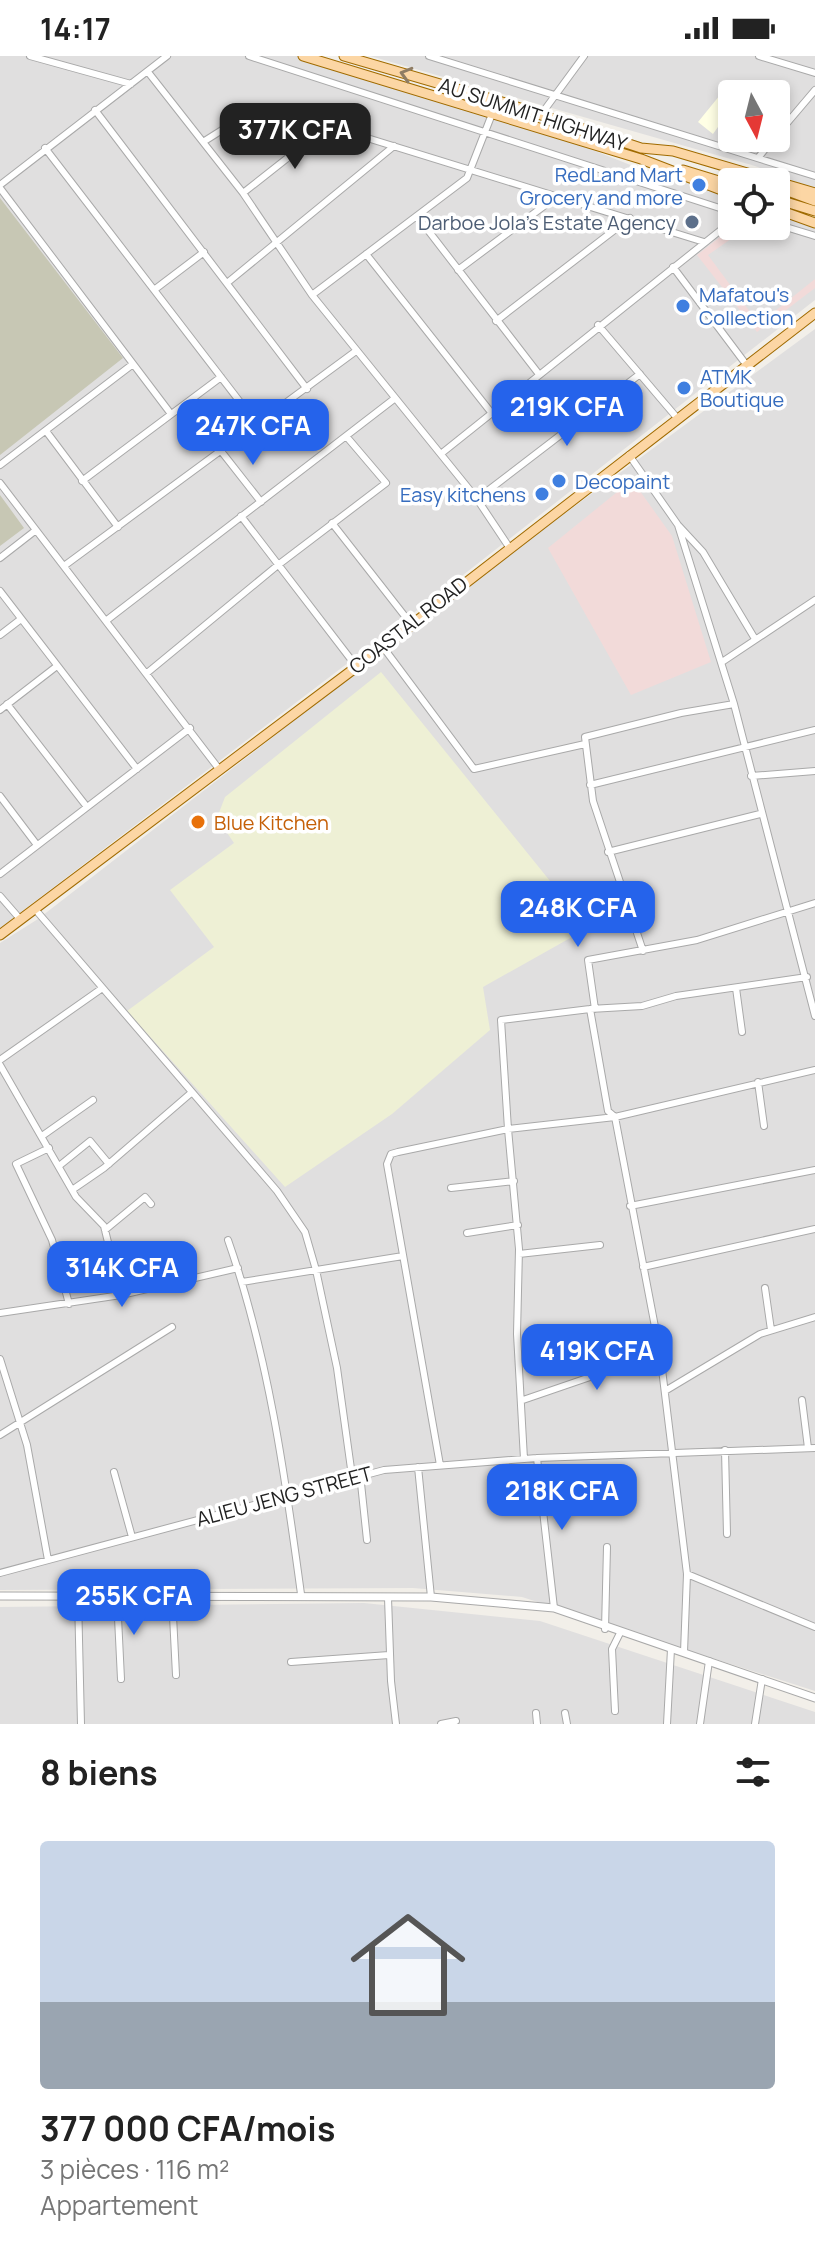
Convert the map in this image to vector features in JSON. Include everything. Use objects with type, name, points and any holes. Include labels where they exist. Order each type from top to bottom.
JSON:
[{"type":"main road","name":"AU SUMMIT HIGHWAY","points":[[303,56],[492,114],[641,153],[673,151],[815,193]]},
{"type":"main road","name":"AU SUMMIT HIGHWAY","points":[[344,56],[540,116],[641,153],[718,188]]},
{"type":"main road","points":[[641,153],[718,172]]},
{"type":"main road","points":[[641,153],[718,180]]},
{"type":"main road","points":[[790,192],[815,201]]},
{"type":"main road","points":[[790,203],[815,211]]},
{"type":"main road","points":[[790,214],[815,223]]},
{"type":"main road","name":"COASTAL ROAD","points":[[0,935],[383,647],[815,313]]},
{"type":"street","points":[[30,56],[131,84]]},
{"type":"street","points":[[167,56],[0,186],[171,414]]},
{"type":"street","points":[[249,56],[718,208]]},
{"type":"street","points":[[429,56],[815,176]]},
{"type":"street","points":[[540,116],[584,56]]},
{"type":"street","points":[[759,56],[815,73]]},
{"type":"street","points":[[148,72],[243,193],[312,295],[394,399],[442,453],[509,547]]},
{"type":"street","points":[[790,119],[815,90]]},
{"type":"street","points":[[95,110],[307,389]]},
{"type":"street","points":[[312,295],[467,178],[492,114]]},
{"type":"street","points":[[296,116],[704,242]]},
{"type":"street","points":[[203,142],[241,118]]},
{"type":"street","points":[[243,193],[328,126]]},
{"type":"street","points":[[227,283],[394,146]]},
{"type":"street","points":[[45,148],[257,424]]},
{"type":"street","points":[[758,158],[763,152]]},
{"type":"street","points":[[458,270],[556,197]]},
{"type":"street","points":[[417,216],[538,373]]},
{"type":"street","points":[[496,321],[603,242],[630,218]]},
{"type":"street","points":[[790,228],[815,236]]},
{"type":"street","points":[[442,453],[490,411],[718,232]]},
{"type":"street","points":[[154,290],[204,252]]},
{"type":"street","points":[[366,254],[490,411]]},
{"type":"street","points":[[673,267],[748,367]]},
{"type":"street","points":[[598,325],[678,419]]},
{"type":"street","points":[[64,566],[356,351]]},
{"type":"street","points":[[0,465],[133,364]]},
{"type":"street","points":[[477,499],[640,374]]},
{"type":"street","points":[[82,481],[221,377]]},
{"type":"street","points":[[107,620],[394,399]]},
{"type":"street","points":[[46,431],[118,527]]},
{"type":"street","points":[[147,673],[278,565],[386,483],[346,436]]},
{"type":"street","points":[[221,451],[261,502]]},
{"type":"street","points":[[629,455],[678,525],[703,552],[755,639]]},
{"type":"street","points":[[0,483],[219,769]]},
{"type":"street","points":[[241,516],[356,666]]},
{"type":"street","points":[[332,523],[411,624]]},
{"type":"street","points":[[678,525],[734,704],[760,814],[807,977],[815,1016]]},
{"type":"street","points":[[0,558],[36,530]]},
{"type":"street","points":[[0,591],[137,769]]},
{"type":"street","points":[[722,662],[815,600]]},
{"type":"street","points":[[0,635],[21,619]]},
{"type":"street","points":[[383,647],[469,767],[478,770],[585,744]]},
{"type":"street","points":[[0,710],[57,666]]},
{"type":"street","points":[[7,704],[87,807]]},
{"type":"street","points":[[643,951],[608,852],[590,785],[585,737],[681,713],[734,704]]},
{"type":"street","points":[[0,874],[190,728]]},
{"type":"street","points":[[590,785],[815,730]]},
{"type":"street","points":[[751,776],[815,771]]},
{"type":"street","points":[[0,796],[37,845]]},
{"type":"street","points":[[608,852],[760,814]]},
{"type":"street","points":[[0,896],[20,919]]},
{"type":"street","points":[[684,1652],[687,1574],[660,1353],[615,1117],[608,1111],[592,1009],[588,960],[697,940],[815,903]]},
{"type":"street","points":[[34,908],[277,1191],[305,1232],[337,1368],[352,1476]]},
{"type":"street","points":[[524,1459],[517,1334],[518,1225],[501,1020],[642,1006],[676,996],[807,977]]},
{"type":"street","points":[[736,988],[742,1032]]},
{"type":"street","points":[[101,989],[0,1063],[72,1190],[105,1230],[121,1295]]},
{"type":"street","points":[[440,1465],[387,1164],[391,1154],[508,1129],[615,1117],[815,1070]]},
{"type":"street","points":[[758,1082],[764,1126]]},
{"type":"street","points":[[72,1190],[109,1164],[191,1093]]},
{"type":"street","points":[[42,1136],[93,1100]]},
{"type":"street","points":[[59,1166],[90,1141],[109,1164]]},
{"type":"street","points":[[49,1148],[16,1164],[52,1240],[69,1304]]},
{"type":"street","points":[[630,1206],[815,1170]]},
{"type":"street","points":[[451,1188],[514,1181]]},
{"type":"street","points":[[105,1230],[145,1197],[151,1204]]},
{"type":"street","points":[[467,1233],[518,1225]]},
{"type":"street","points":[[643,1267],[815,1229]]},
{"type":"street","points":[[228,1240],[254,1319],[288,1494],[301,1594]]},
{"type":"street","points":[[519,1254],[600,1245]]},
{"type":"street","points":[[242,1282],[403,1256]]},
{"type":"street","points":[[0,1313],[121,1295],[238,1268]]},
{"type":"street","points":[[765,1288],[771,1330]]},
{"type":"street","points":[[665,1391],[771,1330],[815,1317]]},
{"type":"street","points":[[0,1435],[172,1327]]},
{"type":"street","points":[[523,1400],[660,1353]]},
{"type":"street","points":[[0,1359],[20,1423],[48,1560]]},
{"type":"street","points":[[802,1400],[812,1448]]},
{"type":"street","name":"ALIEU JENG STREET","points":[[0,1573],[360,1474],[537,1458],[812,1448]]},
{"type":"street","points":[[725,1450],[727,1534]]},
{"type":"street","points":[[537,1458],[554,1608]]},
{"type":"street","points":[[418,1467],[431,1597]]},
{"type":"street","points":[[114,1472],[132,1537]]},
{"type":"street","points":[[360,1474],[367,1540]]},
{"type":"street","points":[[605,1629],[607,1547]]},
{"type":"street","points":[[687,1574],[815,1627]]},
{"type":"street","points":[[0,1596],[301,1594],[431,1597],[554,1608],[605,1629],[684,1652],[815,1698]]},
{"type":"street","points":[[172,1596],[176,1675]]},
{"type":"street","points":[[78,1597],[81,1724]]},
{"type":"street","points":[[117,1597],[121,1679]]},
{"type":"street","points":[[388,1598],[389,1655],[396,1724]]},
{"type":"street","points":[[615,1711],[612,1649],[620,1633]]},
{"type":"street","points":[[667,1724],[671,1649]]},
{"type":"street","points":[[291,1662],[389,1655]]},
{"type":"street","points":[[700,1724],[709,1661]]},
{"type":"street","points":[[755,1724],[762,1679]]},
{"type":"street","points":[[536,1713],[537,1724]]},
{"type":"street","points":[[565,1713],[567,1724]]},
{"type":"street","points":[[441,1724],[456,1721]]},
{"type":"shaded area","points":[[0,56],[303,56],[499,113],[633,166],[718,193],[718,240],[790,240],[790,216],[815,224],[815,300],[449,586],[0,928]]},
{"type":"shaded area","points":[[370,56],[815,56],[815,189],[790,179],[790,168],[760,168]]},
{"type":"shaded area","points":[[718,97],[718,127],[713,134],[698,122]]},
{"type":"shaded area","points":[[0,198],[123,358],[0,455]]},
{"type":"shaded area","points":[[718,239],[729,240],[708,255],[759,324],[815,279],[815,288],[757,332],[697,255]]},
{"type":"shaded area","points":[[815,329],[815,1691],[522,1597],[413,1588],[0,1590],[0,943],[38,919],[495,565]]},
{"type":"shaded area","points":[[632,480],[672,536],[711,662],[631,695],[548,548]]},
{"type":"shaded area","points":[[0,495],[24,528],[0,546]]},
{"type":"shaded area","points":[[381,672],[588,928],[483,987],[490,1030],[392,1114],[285,1187],[127,1011],[214,947],[170,890],[234,843],[217,818],[225,797]]},
{"type":"shaded area","points":[[364,1603],[540,1621],[815,1712],[815,1724],[0,1724],[0,1607]]},
{"type":"place","name":"RedLand Mart Grocery and more","points":[[699,185]]},
{"type":"place","name":"Darboe Jola's Estate Agency","points":[[692,222]]},
{"type":"place","name":"Mafatou's Collection","points":[[683,306]]},
{"type":"place","name":"ATMK Boutique","points":[[684,388]]},
{"type":"place","name":"Decopaint","points":[[559,481]]},
{"type":"place","name":"Easy kitchens","points":[[542,494]]},
{"type":"place","name":"Blue Kitchen","points":[[198,822]]}]
